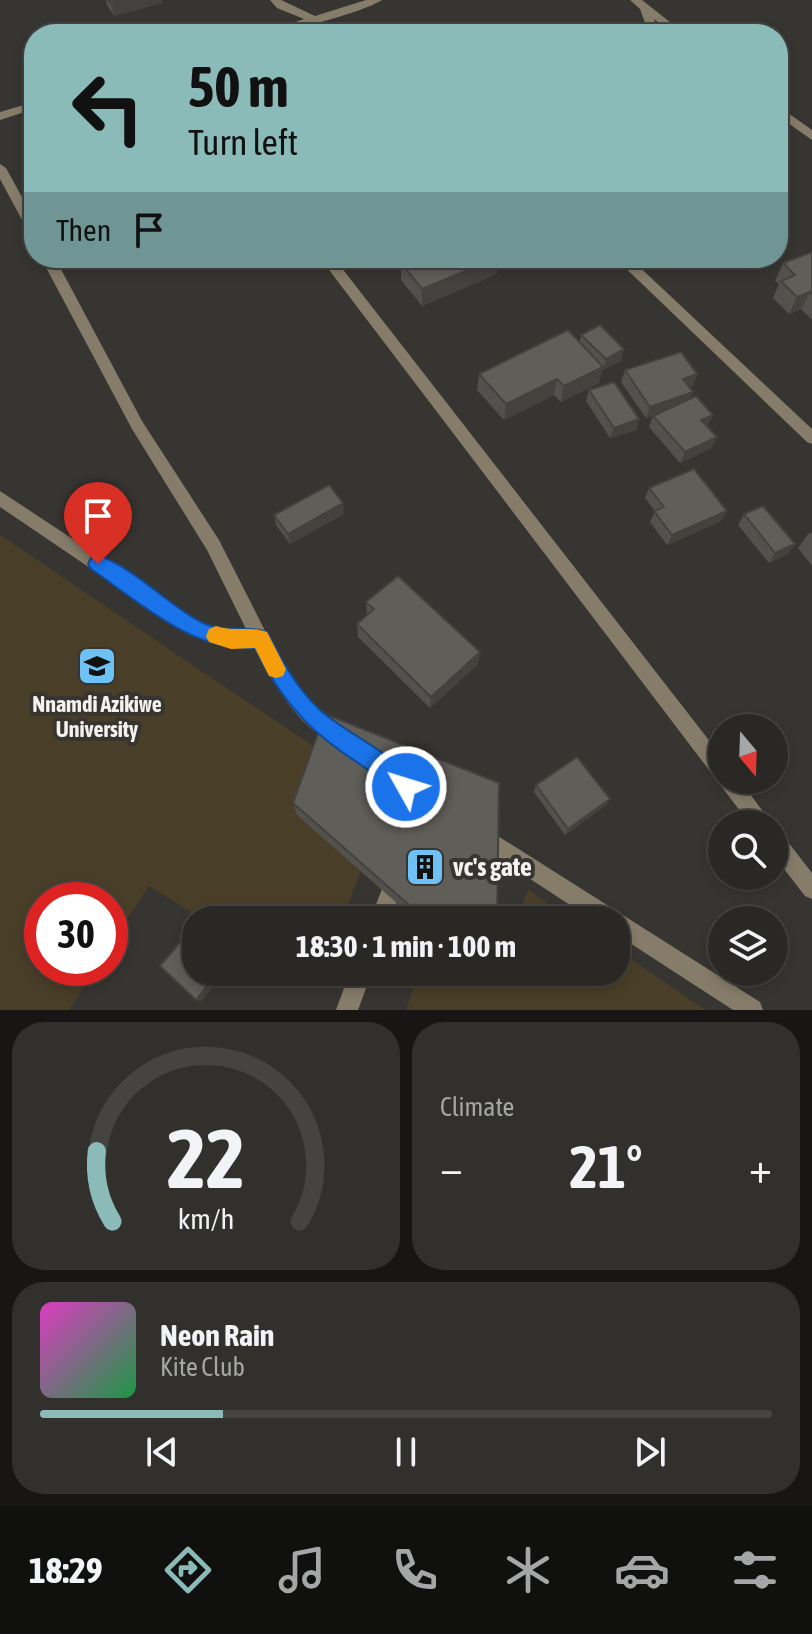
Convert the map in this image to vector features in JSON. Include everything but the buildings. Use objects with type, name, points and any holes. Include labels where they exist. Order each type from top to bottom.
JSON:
[{"type":"street","points":[[275,0],[281,6],[316,20]]},
{"type":"street","points":[[302,24],[377,0]]},
{"type":"street","points":[[640,4],[649,24]]},
{"type":"street","points":[[640,4],[667,24]]},
{"type":"street","points":[[0,116],[24,108]]},
{"type":"street","points":[[788,118],[812,136]]},
{"type":"street","points":[[0,168],[24,212]]},
{"type":"street","points":[[53,268],[137,425],[213,545],[277,672],[311,716],[350,745]]},
{"type":"street","points":[[335,268],[708,754]]},
{"type":"street","points":[[633,268],[812,438]]},
{"type":"street","points":[[0,498],[195,629],[231,640],[260,638]]},
{"type":"street","points":[[739,794],[751,810]]},
{"type":"street","points":[[458,820],[591,906]]},
{"type":"street","points":[[788,858],[812,889]]},
{"type":"street","points":[[385,906],[400,867]]},
{"type":"street","points":[[630,931],[752,1010]]},
{"type":"street","points":[[347,1010],[356,986]]},
{"type":"shaded area","name":"Nnamdi Azikiwe University","points":[[0,535],[389,797],[347,906],[182,906],[149,886],[128,918],[128,882],[24,882],[24,986],[84,986],[69,1010],[0,1010]]},
{"type":"shaded area","points":[[528,890],[551,906],[522,906]]},
{"type":"shaded area","points":[[630,958],[706,1010],[406,1010],[414,986],[630,986]]},
{"type":"slow traffic","points":[[216,636],[231,640],[260,638],[276,669]]},
{"type":"place","name":"Nnamdi Azikiwe University","points":[[97,666]]},
{"type":"place","name":"vc's gate","points":[[425,867]]},
{"type":"route","points":[[98,564],[195,629],[231,640],[260,638],[277,672],[311,716],[361,754],[396,774],[406,787]]}]
